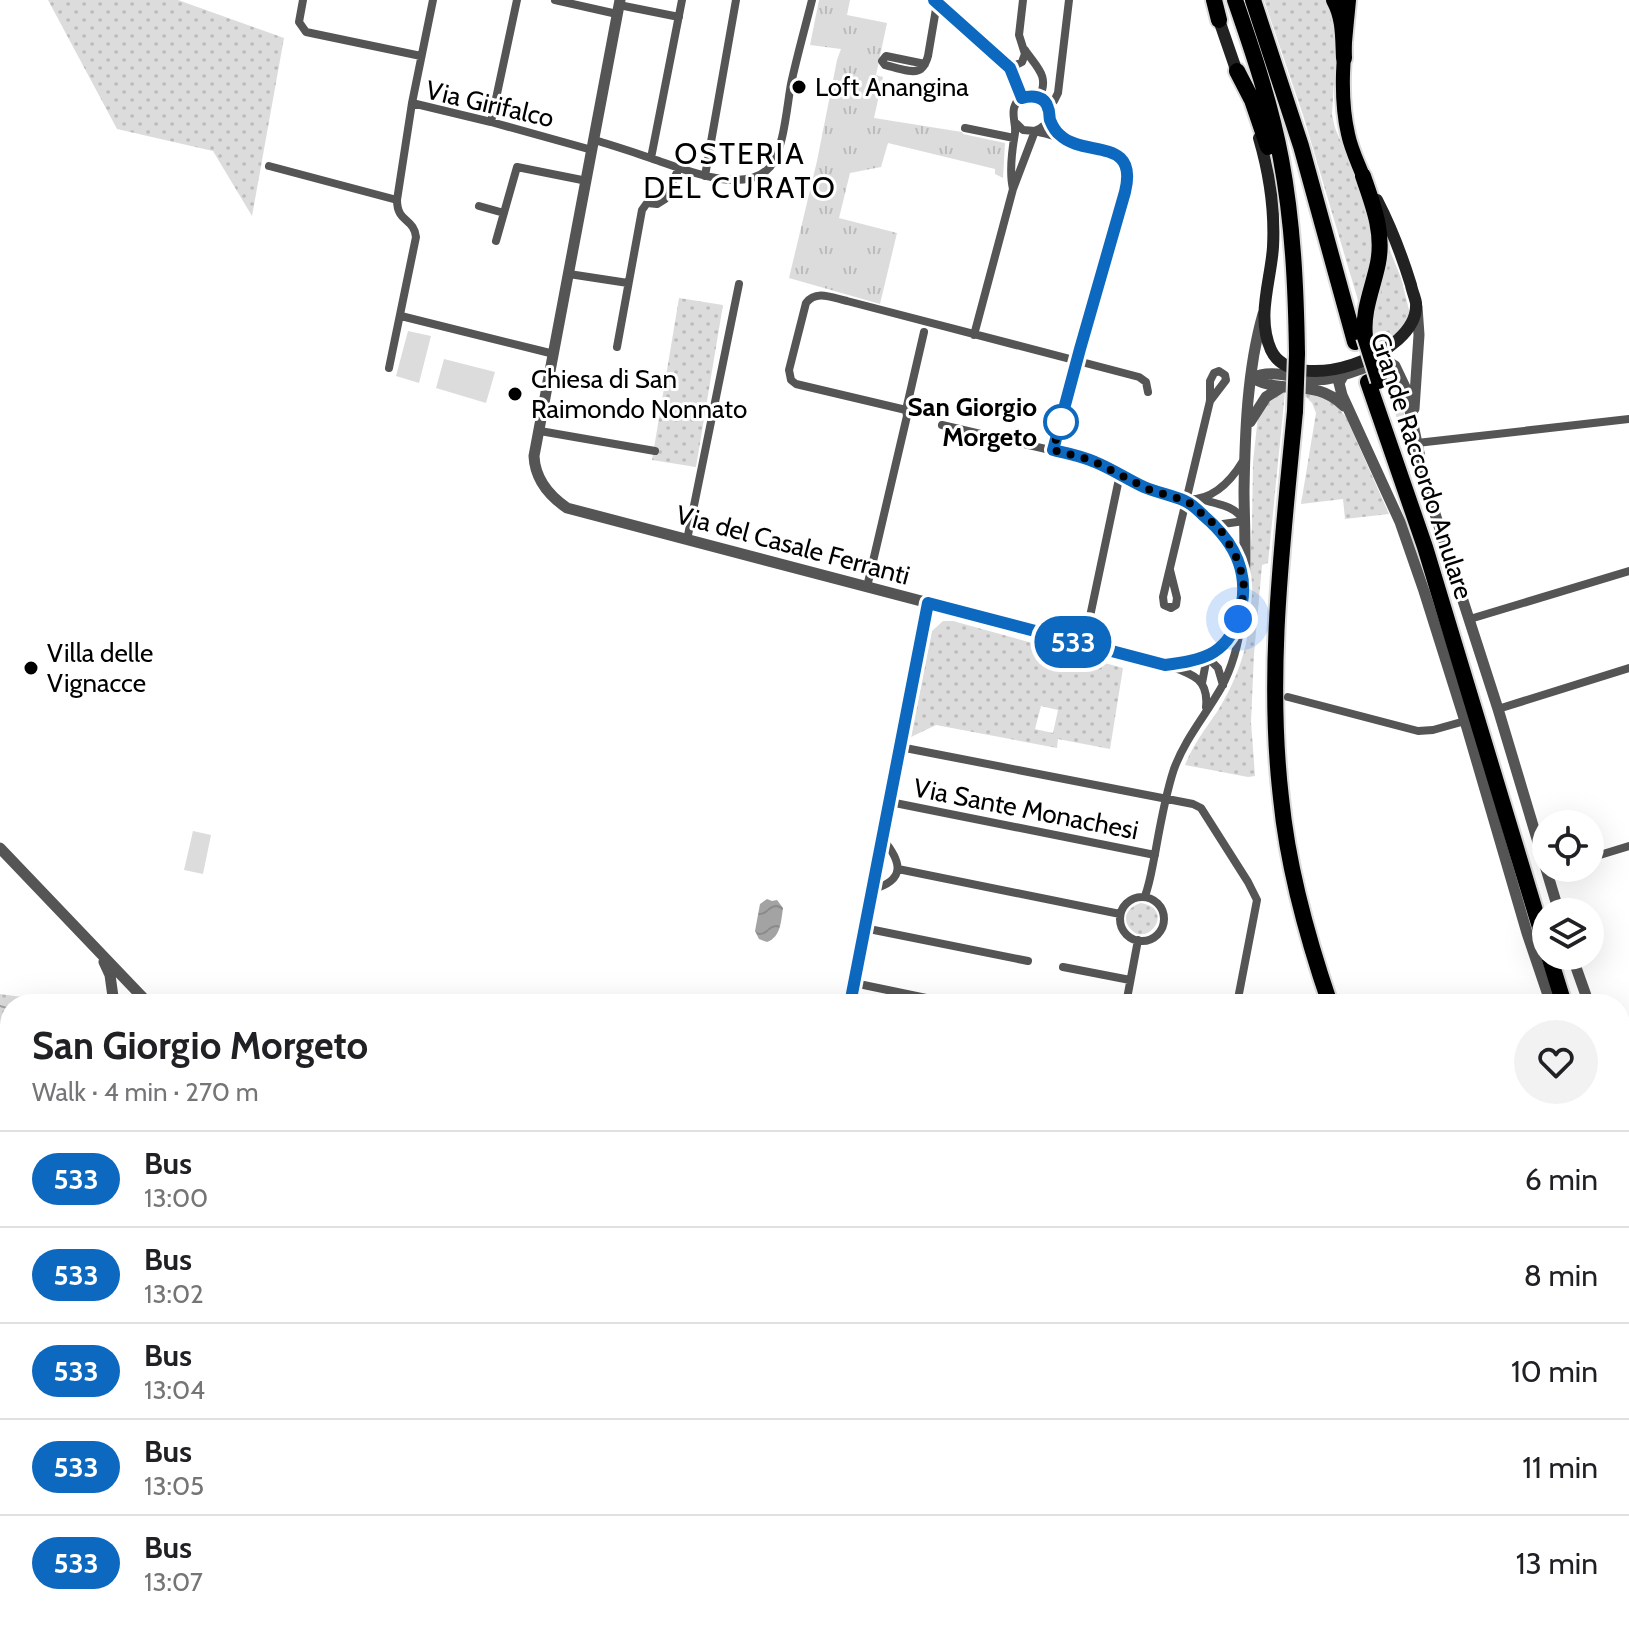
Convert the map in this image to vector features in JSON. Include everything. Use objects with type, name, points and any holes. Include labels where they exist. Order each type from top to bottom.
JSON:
[{"type":"highway","points":[[1213,0],[1219,20]]},
{"type":"highway","points":[[1235,0],[1276,138],[1295,269],[1295,411],[1277,626],[1277,764],[1285,831],[1297,892],[1327,994]]},
{"type":"highway","name":"Grande Raccordo Anulare","points":[[1253,0],[1374,381],[1425,547],[1471,717],[1532,904]]},
{"type":"highway","points":[[1334,0],[1343,25],[1344,58]]},
{"type":"highway","points":[[1237,71],[1252,100],[1288,206]]},
{"type":"highway","points":[[1360,340],[1378,261],[1380,238],[1363,176]]},
{"type":"highway","points":[[1553,970],[1561,994]]},
{"type":"main road","points":[[1219,20],[1262,150],[1270,187],[1273,247],[1264,309],[1268,342],[1276,358],[1287,366],[1319,370],[1345,366],[1386,350],[1410,325],[1416,303],[1390,226],[1363,176],[1347,131],[1343,100],[1349,0]]},
{"type":"street","points":[[303,0],[299,22],[308,34],[421,56]]},
{"type":"street","points":[[412,103],[433,0]]},
{"type":"street","points":[[491,122],[517,0]]},
{"type":"street","points":[[555,0],[619,6],[679,17]]},
{"type":"street","points":[[651,158],[682,0]]},
{"type":"street","points":[[705,176],[736,0]]},
{"type":"street","name":"Via Girifalco","points":[[397,200],[412,103],[651,158],[705,176],[728,179],[761,174],[772,164],[779,148],[812,0]]},
{"type":"street","points":[[1023,0],[1019,35],[1044,80],[1039,98]]},
{"type":"street","points":[[1047,105],[1058,93],[1069,0]]},
{"type":"street","points":[[925,64],[936,2]]},
{"type":"street","points":[[936,2],[1010,68],[1020,101]]},
{"type":"street","name":"Via del Casale Ferranti","points":[[619,6],[534,456],[542,485],[562,505],[583,513],[1084,645],[1165,665],[1207,657]]},
{"type":"street","points":[[1010,68],[1022,62],[1025,50]]},
{"type":"street","points":[[1053,450],[1127,186],[1124,161],[1110,152],[1023,130],[1014,114],[1020,101],[1030,96],[1039,98],[1047,105],[1049,117],[1059,134],[1067,140]]},
{"type":"street","points":[[974,335],[1013,189],[1035,131],[1049,117]]},
{"type":"street","points":[[1013,189],[1011,179],[1017,124]]},
{"type":"street","points":[[965,128],[1014,138]]},
{"type":"street","points":[[269,166],[397,200],[398,212],[413,226],[416,235],[389,368]]},
{"type":"street","points":[[496,241],[517,167],[587,181]]},
{"type":"street","points":[[617,347],[644,207],[647,203],[657,204],[665,199],[679,168]]},
{"type":"street","points":[[479,206],[504,213]]},
{"type":"street","points":[[569,274],[628,283]]},
{"type":"street","points":[[687,540],[739,284]]},
{"type":"street","points":[[918,419],[906,413],[796,384],[789,378],[806,305],[812,296],[821,295],[1141,378],[1146,382],[1148,392]]},
{"type":"street","points":[[1413,426],[1419,335],[1416,303]]},
{"type":"street","points":[[1145,896],[1166,800],[1181,752],[1223,685],[1239,638],[1244,580],[1245,457],[1257,337],[1264,309]]},
{"type":"street","points":[[401,316],[554,354]]},
{"type":"street","points":[[867,587],[924,332]]},
{"type":"street","points":[[1252,378],[1264,373],[1317,380],[1382,362],[1398,370],[1405,387],[1426,486],[1532,810]]},
{"type":"street","points":[[1344,374],[1339,386],[1348,411],[1403,529],[1471,717],[1527,933],[1548,994]]},
{"type":"street","points":[[1252,378],[1266,385],[1322,391],[1333,396],[1348,411]]},
{"type":"street","points":[[1248,426],[1264,400],[1282,387]]},
{"type":"street","points":[[1170,570],[1210,401]]},
{"type":"street","points":[[1417,443],[1629,419]]},
{"type":"street","points":[[942,425],[1085,458],[1150,490],[1187,501],[1216,525],[1231,545],[1244,580]]},
{"type":"street","points":[[540,431],[655,451]]},
{"type":"street","points":[[1187,501],[1199,499],[1231,479],[1245,457]]},
{"type":"street","points":[[1084,645],[1120,474]]},
{"type":"street","points":[[1199,499],[1232,508],[1244,521]]},
{"type":"street","points":[[1216,525],[1244,521]]},
{"type":"street","points":[[1470,619],[1629,571]]},
{"type":"street","points":[[852,994],[928,603]]},
{"type":"street","points":[[1205,712],[1207,696],[1202,683],[1207,657],[1231,634],[1242,606]]},
{"type":"street","points":[[925,620],[949,609]]},
{"type":"street","points":[[1207,657],[1219,669],[1223,685]]},
{"type":"street","points":[[1165,665],[1190,674],[1202,683]]},
{"type":"street","points":[[1498,709],[1629,668]]},
{"type":"street","points":[[1288,697],[1418,731],[1437,729],[1471,717]]},
{"type":"street","points":[[900,747],[1193,804],[1202,809],[1256,897],[1239,994]]},
{"type":"street","name":"Via Sante Monachesi","points":[[890,802],[1155,855]]},
{"type":"street","points":[[871,890],[890,882],[898,869],[896,856],[882,838]]},
{"type":"street","points":[[1604,854],[1629,846]]},
{"type":"street","points":[[0,848],[139,994]]},
{"type":"street","points":[[898,869],[1120,914]]},
{"type":"street","points":[[1145,896],[1158,903],[1164,920],[1161,931],[1145,941],[1131,938],[1123,931],[1120,914],[1130,899],[1145,896]]},
{"type":"street","points":[[864,928],[1028,961]]},
{"type":"street","points":[[88,938],[110,975],[114,994]]},
{"type":"street","points":[[1128,994],[1138,940]]},
{"type":"street","points":[[1063,967],[1130,980]]},
{"type":"street","points":[[1577,970],[1585,994]]},
{"type":"street","points":[[854,983],[907,994]]},
{"type":"green space","points":[[48,0],[178,0],[284,38],[252,216],[213,151],[117,129]]},
{"type":"green space","points":[[819,0],[850,0],[847,15],[887,23],[876,75],[883,77],[874,118],[962,132],[1005,143],[1003,178],[995,174],[995,169],[888,143],[881,167],[850,173],[839,218],[897,233],[880,304],[789,278],[841,49],[810,45]]},
{"type":"green space","points":[[1264,0],[1328,0],[1337,29],[1332,115],[1371,213],[1375,249],[1360,307],[1303,115]]},
{"type":"green space","points":[[1384,236],[1401,278],[1410,314],[1397,337],[1376,353],[1369,337]]},
{"type":"green space","points":[[679,298],[723,305],[696,467],[652,460]]},
{"type":"green space","points":[[408,331],[431,336],[419,383],[396,376]]},
{"type":"green space","points":[[444,359],[495,372],[486,403],[436,388]]},
{"type":"green space","points":[[1379,368],[1389,368],[1396,375],[1415,469]]},
{"type":"green space","points":[[1285,392],[1268,563],[1262,565],[1254,654],[1251,722],[1255,776],[1248,777],[1185,765],[1226,696],[1244,652],[1248,628],[1253,462],[1258,416],[1273,396]]},
{"type":"green space","points":[[1305,392],[1328,400],[1346,417],[1389,514],[1345,519],[1343,499],[1301,504],[1316,413]]},
{"type":"green space","points":[[943,621],[953,621],[1123,668],[1110,749],[1058,739],[1057,748],[936,725],[911,737],[932,631]],"holes":[[[1041,706],[1058,710],[1053,733],[1035,729]]]},
{"type":"green space","points":[[193,831],[211,835],[203,874],[184,870]]},
{"type":"green space","points":[[1141,903],[1152,907],[1158,920],[1150,932],[1143,934],[1129,927],[1126,919],[1130,909]]},
{"type":"water","points":[[767,899],[777,900],[783,908],[778,932],[767,942],[759,939],[755,931],[760,904]]},
{"type":"bus line","name":"533","points":[[852,994],[928,603],[1165,665],[1202,659],[1213,653],[1235,628],[1242,606],[1244,580],[1231,545],[1224,533],[1187,501],[1150,490],[1091,460],[1053,450],[1125,192],[1127,168],[1124,161],[1110,152],[1067,140],[1059,134],[1044,101],[1033,96],[1022,98],[1010,68],[934,0]]},
{"type":"place","name":"Loft Anangina","points":[[799,87]]},
{"type":"place","name":"Chiesa di San Raimondo Nonnato","points":[[515,394]]},
{"type":"place","name":"San Giorgio Morgeto","points":[[1061,422]]},
{"type":"place","name":"Villa delle Vignacce","points":[[31,668]]},
{"type":"district","name":"OSTERIA DEL CURATO","points":[[740,171]]},
{"type":"route","points":[[1061,422],[1064,410],[1053,450],[1091,460],[1150,490],[1187,501],[1224,533],[1244,580],[1238,619]]}]
